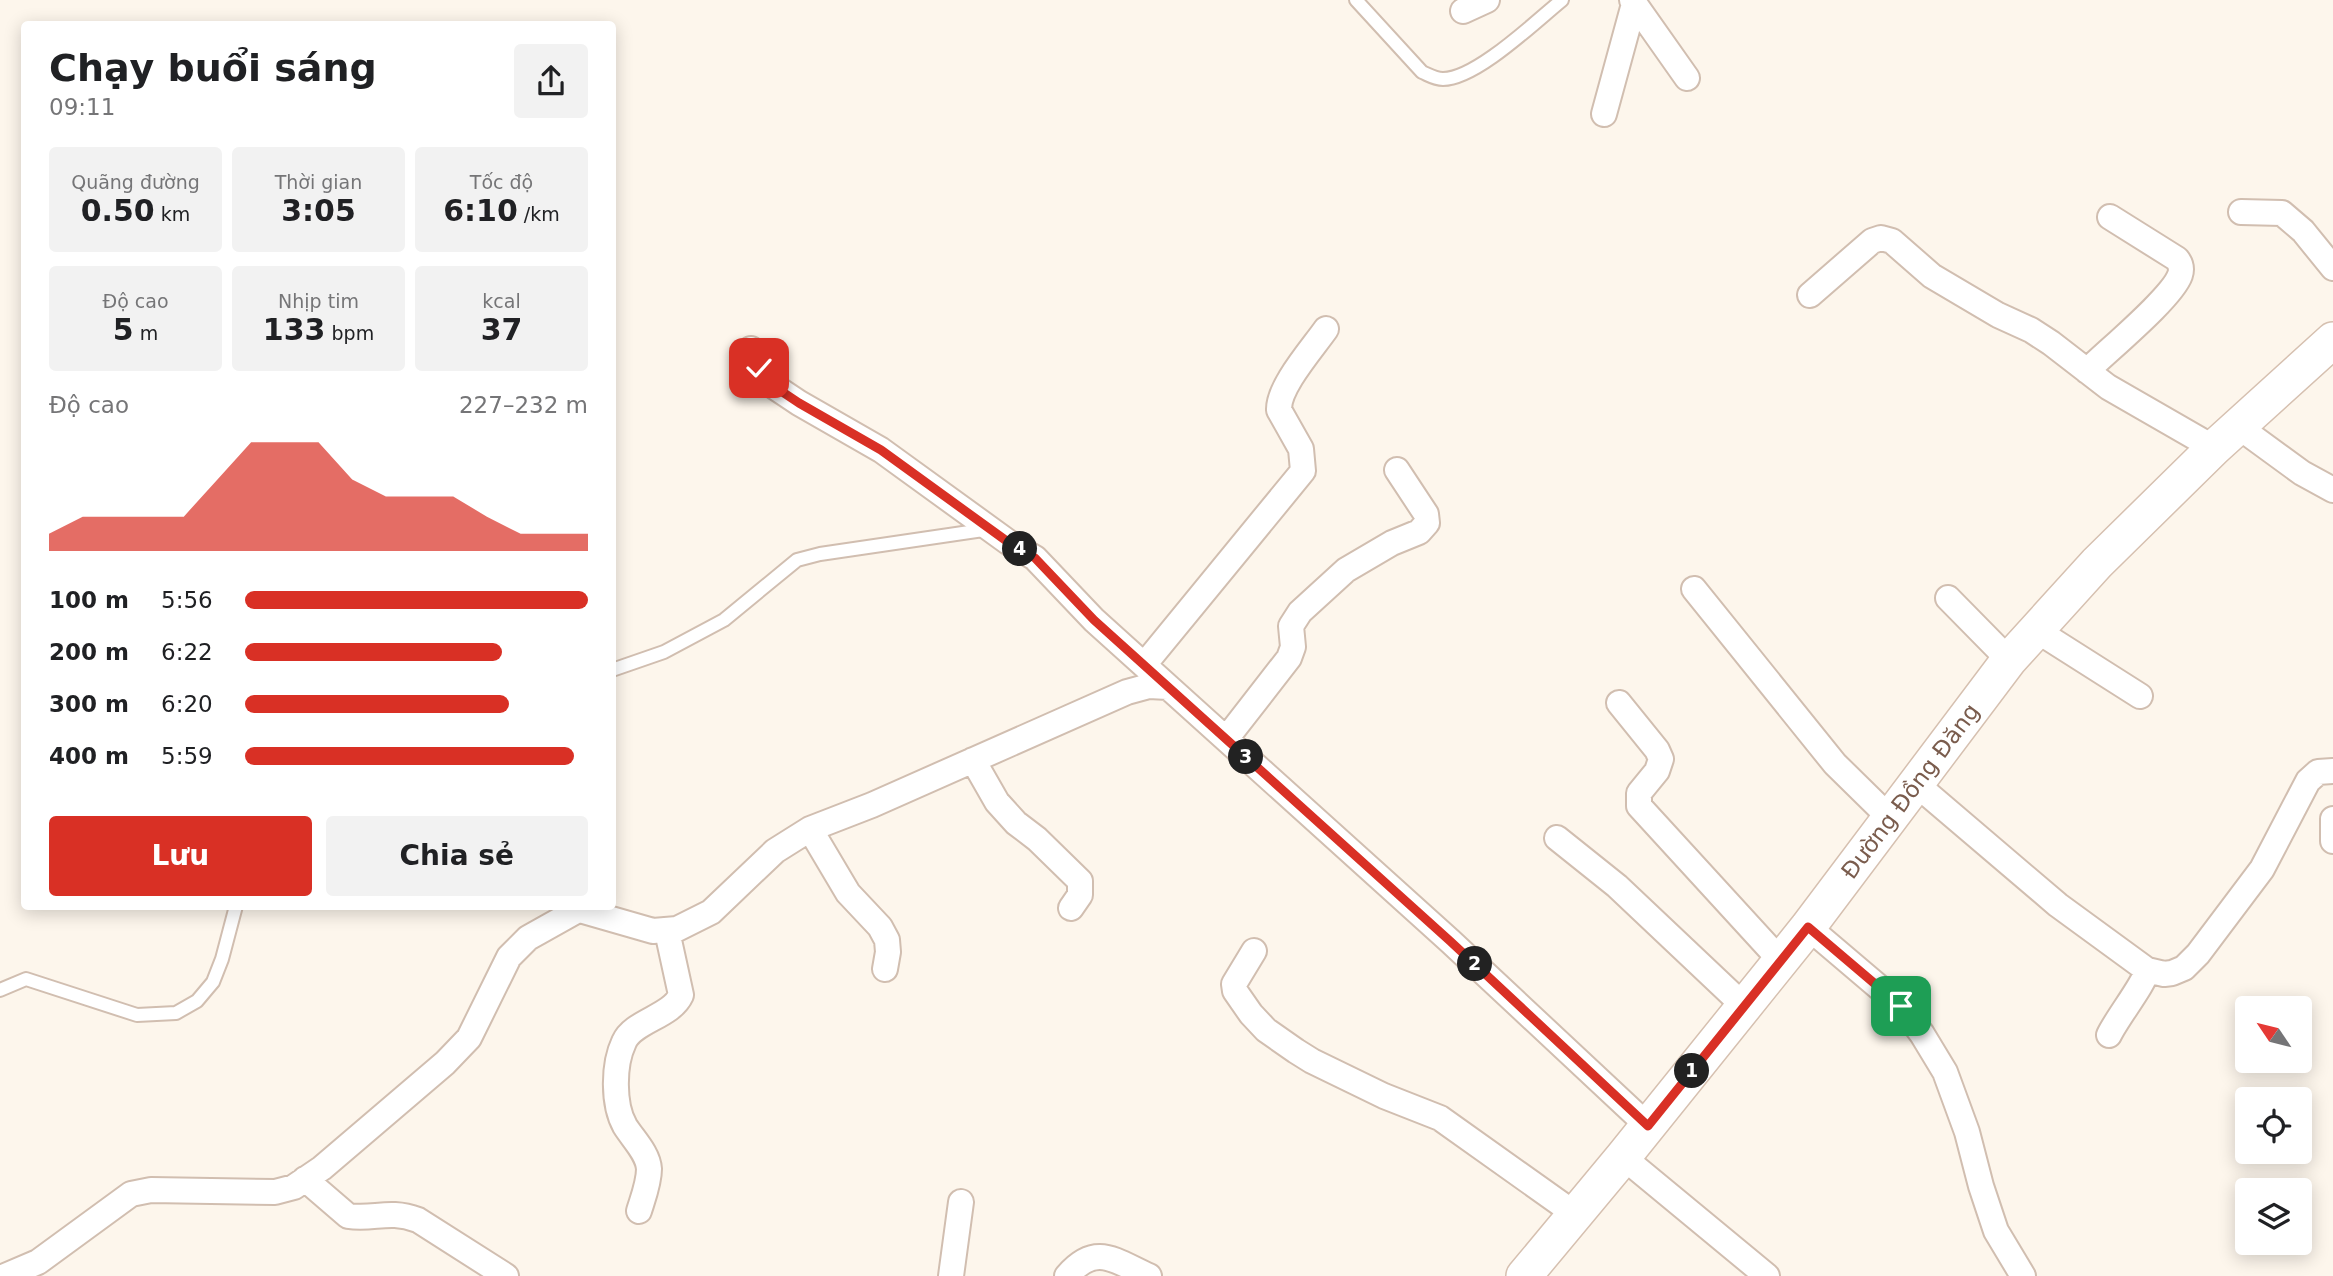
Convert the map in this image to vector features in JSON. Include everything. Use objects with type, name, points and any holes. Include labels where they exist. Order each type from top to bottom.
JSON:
[{"type":"main road","name":"Đường Đồng Đăng","points":[[1524,1276],[1808,927],[2009,660],[2097,563],[2333,341]]},
{"type":"street","points":[[1463,11],[1487,0]]},
{"type":"street","points":[[1633,2],[1687,78]]},
{"type":"street","points":[[1604,114],[1633,2]]},
{"type":"street","points":[[2241,212],[2282,214],[2304,231],[2333,268]]},
{"type":"street","points":[[2087,370],[2168,295],[2180,275],[2181,264],[2177,260],[2110,217]]},
{"type":"street","points":[[1810,295],[1872,241],[1881,238],[1892,241],[1932,276],[1998,315],[2031,330],[2108,387],[2227,438],[2333,490]]},
{"type":"street","points":[[1144,665],[1303,471],[1301,449],[1279,410],[1279,405],[1285,388],[1326,329]]},
{"type":"street","points":[[751,349],[759,368],[775,387],[881,450],[1035,558],[1094,620],[1450,941],[1648,1126]]},
{"type":"street","points":[[1226,739],[1289,658],[1293,647],[1291,625],[1300,612],[1346,570],[1392,543],[1419,532],[1427,523],[1426,514],[1397,470]]},
{"type":"street","points":[[1694,589],[1835,764],[1890,818]]},
{"type":"street","points":[[1948,598],[2009,660]]},
{"type":"street","points":[[2036,630],[2140,696]]},
{"type":"street","points":[[579,910],[653,931],[667,931],[695,922],[711,912],[775,851],[810,829],[872,805],[1127,692],[1149,686],[1168,687]]},
{"type":"street","points":[[1619,703],[1657,750],[1661,759],[1657,771],[1639,793],[1639,806],[1781,961]]},
{"type":"street","points":[[973,760],[997,802],[1016,823],[1037,839],[1080,881],[1080,895],[1070,908]]},
{"type":"street","points":[[1916,784],[2057,905],[2147,970],[2164,974],[2184,968],[2198,954],[2262,869],[2308,781],[2318,772],[2333,771]]},
{"type":"street","points":[[2333,819],[2333,841]]},
{"type":"street","points":[[810,829],[848,893],[880,927],[887,940],[885,969]]},
{"type":"street","points":[[1557,838],[1617,886],[1744,1006]]},
{"type":"street","points":[[5,1276],[38,1262],[131,1194],[151,1190],[275,1192],[294,1187],[322,1168],[445,1063],[468,1038],[509,957],[528,938],[569,910]]},
{"type":"street","points":[[1808,927],[1901,1006],[1917,1026],[1945,1072],[1967,1132],[1996,1231],[2023,1276]]},
{"type":"street","points":[[639,1211],[649,1168],[646,1157],[619,1114],[616,1102],[617,1072],[623,1043],[628,1035],[672,1007],[681,995],[667,931]]},
{"type":"street","points":[[1254,951],[1234,984],[1251,1014],[1266,1030],[1311,1062],[1384,1096],[1440,1118],[1575,1214]]},
{"type":"street","points":[[2109,1035],[2145,979],[2147,970]]},
{"type":"street","points":[[1623,1157],[1767,1276]]},
{"type":"street","points":[[305,1179],[337,1208],[353,1217],[396,1213],[418,1220],[506,1276]]},
{"type":"street","points":[[951,1276],[961,1202]]},
{"type":"street","points":[[1067,1276],[1080,1261],[1094,1256],[1111,1259],[1149,1276]]},
{"type":"lane","points":[[1356,0],[1422,72],[1435,79],[1446,79],[1474,71],[1562,0]]},
{"type":"lane","points":[[616,669],[664,652],[724,620],[797,560],[820,554],[990,529]]},
{"type":"lane","points":[[0,990],[26,979],[137,1015],[176,1013],[197,1001],[213,982],[235,910]]},
{"type":"route","points":[[759,368],[775,387],[881,450],[1008,542],[1035,558],[1094,620],[1450,941],[1648,1126],[1808,927],[1901,1006]]}]
